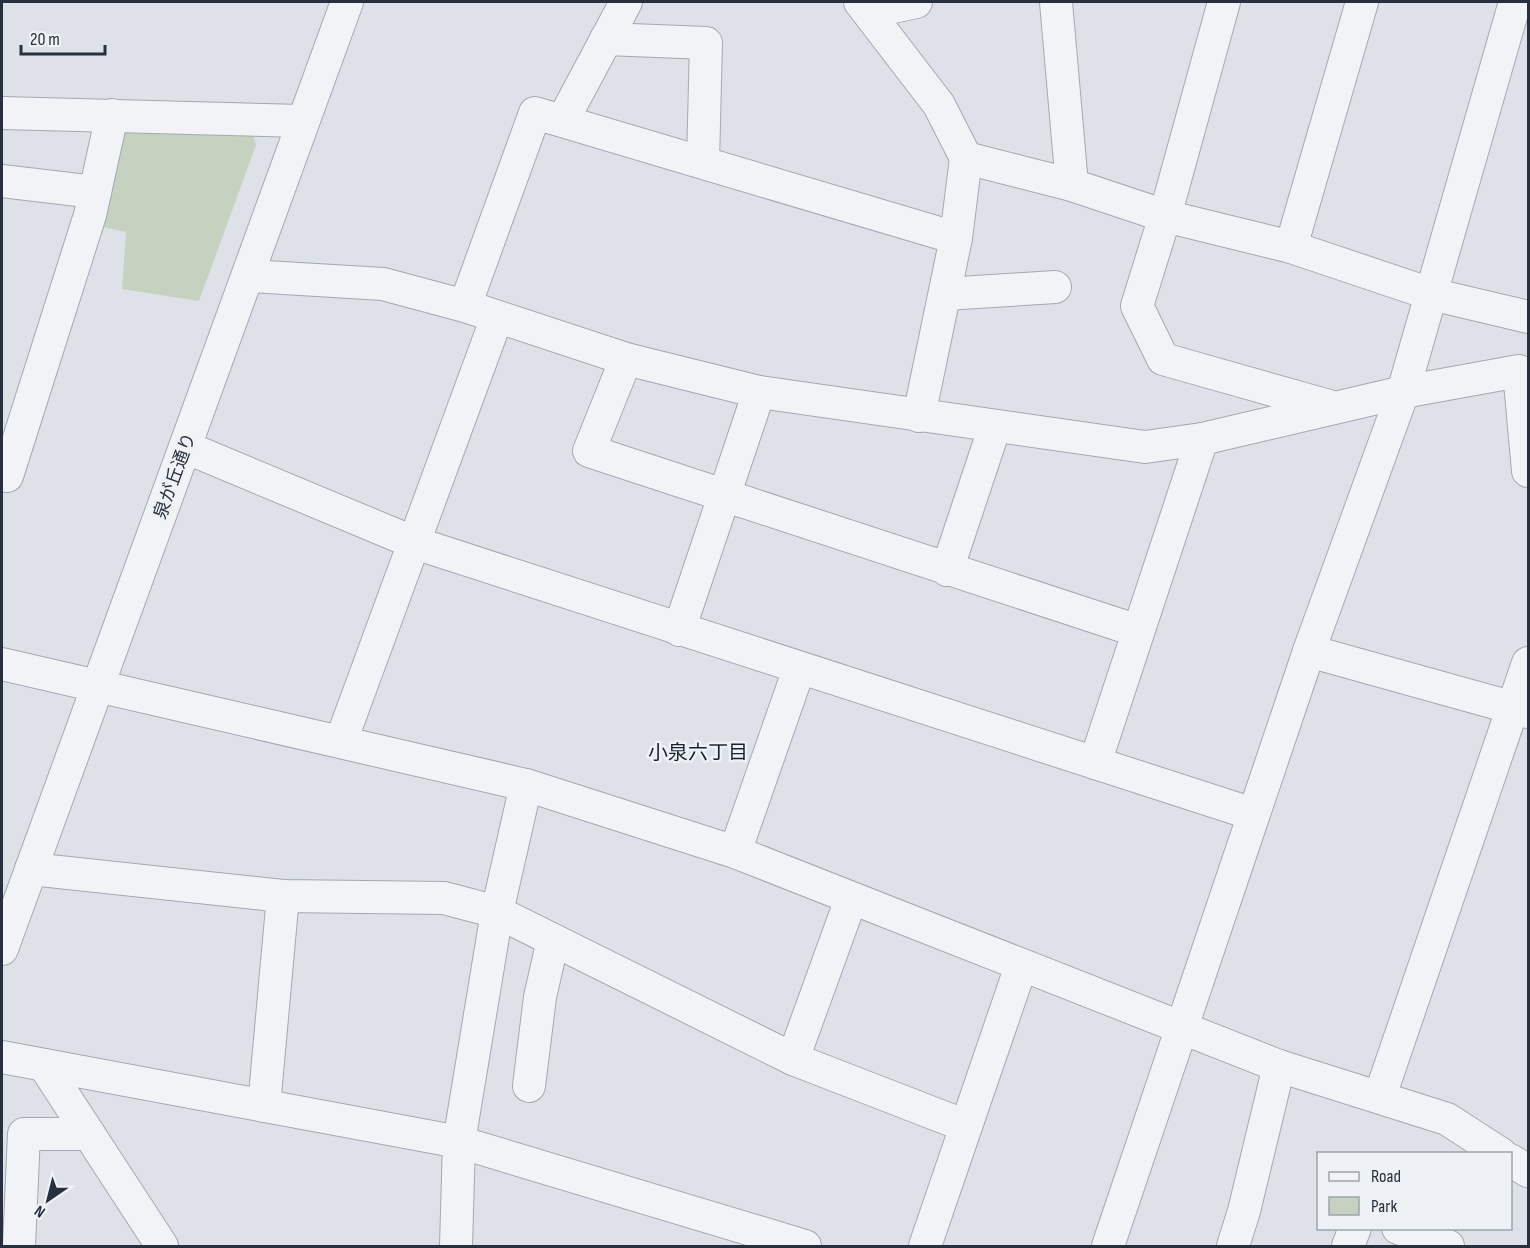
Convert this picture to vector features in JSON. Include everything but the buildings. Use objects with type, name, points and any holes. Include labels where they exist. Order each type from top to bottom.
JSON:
[{"type":"street","name":"泉が丘通り","points":[[2,949],[347,2]]},
{"type":"street","points":[[563,120],[626,2]]},
{"type":"street","points":[[865,7],[916,2]]},
{"type":"street","points":[[1056,2],[1072,185]]},
{"type":"street","points":[[1224,2],[1165,216],[1137,306],[1163,359],[1332,407]]},
{"type":"street","points":[[1291,247],[1362,2]]},
{"type":"street","points":[[1108,1246],[1180,1027],[1309,651],[1403,392],[1511,2]]},
{"type":"street","points":[[865,7],[939,105],[966,158],[956,238],[919,416]]},
{"type":"street","points":[[606,39],[706,43],[703,162]]},
{"type":"street","points":[[2,113],[302,121]]},
{"type":"street","points":[[465,306],[535,113],[956,238]]},
{"type":"street","points":[[2,475],[7,476],[95,192],[112,115]]},
{"type":"street","points":[[966,158],[1072,185],[1165,216],[1291,247],[1431,294],[1528,316]]},
{"type":"street","points":[[2,181],[95,192]]},
{"type":"street","points":[[249,276],[383,284],[465,306],[626,359],[759,392],[1145,447],[1202,439],[1332,407],[1519,371],[1528,471]]},
{"type":"street","points":[[945,294],[1055,287]]},
{"type":"street","points":[[341,741],[497,317]]},
{"type":"street","points":[[626,359],[589,451],[1138,632]]},
{"type":"street","points":[[679,630],[759,392]]},
{"type":"street","points":[[947,570],[995,426]]},
{"type":"street","points":[[1095,763],[1202,439]]},
{"type":"street","points":[[185,447],[415,543],[798,669],[1253,814]]},
{"type":"street","points":[[1309,651],[1521,710]]},
{"type":"street","points":[[1380,1096],[1521,710],[1528,663]]},
{"type":"street","points":[[2,664],[526,785],[735,852],[1279,1066],[1448,1119],[1498,1152]]},
{"type":"street","points":[[735,852],[798,669]]},
{"type":"street","points":[[456,1246],[459,1142],[497,912],[526,785]]},
{"type":"street","points":[[31,869],[282,896],[444,898],[497,912],[793,1059],[966,1126]]},
{"type":"street","points":[[264,1106],[282,896]]},
{"type":"street","points":[[793,1059],[851,899]]},
{"type":"street","points":[[529,1086],[540,997],[553,940]]},
{"type":"street","points":[[925,1246],[1021,966]]},
{"type":"street","points":[[2,1057],[459,1142],[805,1246]]},
{"type":"street","points":[[45,1065],[162,1246]]},
{"type":"street","points":[[1233,1246],[1244,1211],[1279,1066]]},
{"type":"street","points":[[19,1246],[24,1134],[89,1134]]},
{"type":"street","points":[[1512,1161],[1528,1171]]},
{"type":"street","points":[[1348,1246],[1354,1230]]},
{"type":"street","points":[[1404,1230],[1448,1246]]},
{"type":"green space","points":[[125,129],[252,132],[256,145],[199,301],[122,289],[126,232],[98,226]]},
{"type":"district","name":"小泉六丁目","points":[[698,753]]}]
